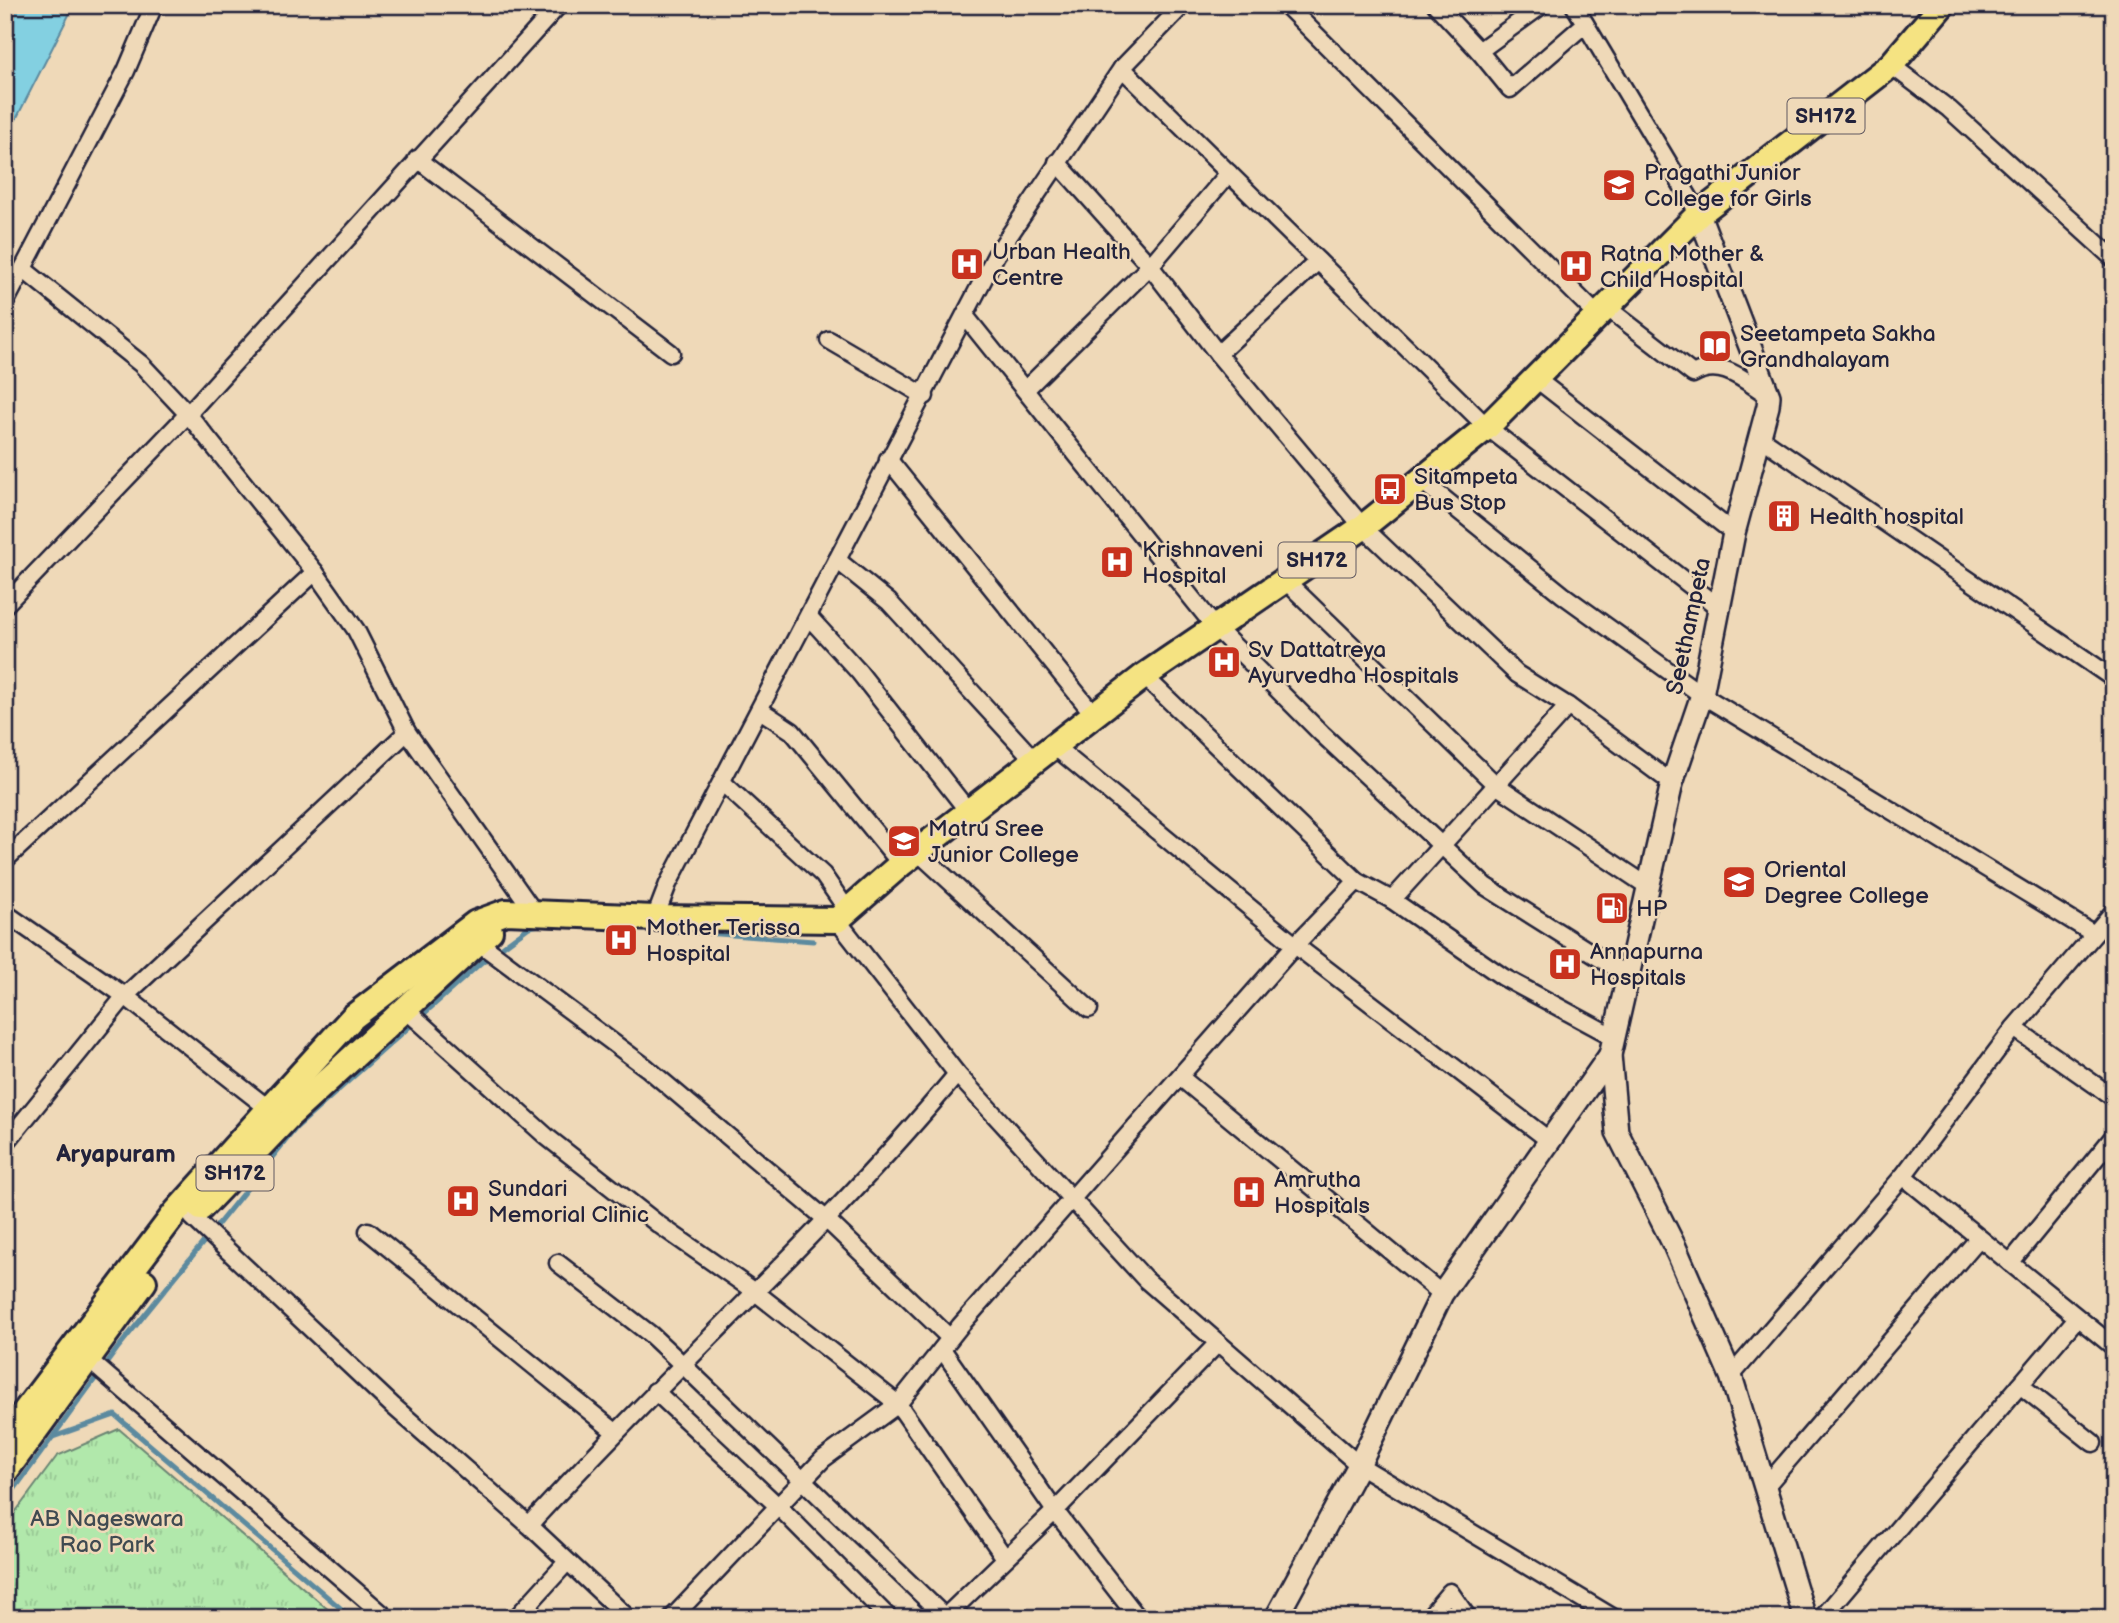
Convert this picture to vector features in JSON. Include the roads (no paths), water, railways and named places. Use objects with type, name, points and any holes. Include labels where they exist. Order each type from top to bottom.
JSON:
[{"type":"main road","name":"SH172","points":[[5,1438],[176,1212],[269,1108],[353,1017],[476,923],[506,912],[655,918],[842,916],[968,811],[1144,676],[1287,582],[1422,481],[1487,427],[1699,214],[1891,65],[1942,5]]},
{"type":"main road","name":"SH172","points":[[5,1472],[192,1217],[290,1115],[478,942],[506,912]]},
{"type":"street","points":[[5,303],[126,71],[154,5]]},
{"type":"street","points":[[5,605],[188,414],[559,5]]},
{"type":"street","points":[[655,918],[668,884],[996,256],[1122,68],[1183,5]]},
{"type":"street","points":[[1286,5],[1601,310],[1693,374],[1703,368],[1717,367],[1729,371],[1769,396]]},
{"type":"street","points":[[1436,5],[1510,89],[1585,24]]},
{"type":"street","points":[[1479,51],[1542,5]]},
{"type":"street","points":[[1574,5],[1699,214],[1769,396]]},
{"type":"street","points":[[1891,65],[1949,109],[2114,259]]},
{"type":"street","points":[[1122,68],[1487,427],[1718,607]]},
{"type":"street","points":[[417,159],[671,353]]},
{"type":"street","points":[[1057,162],[1150,265],[1218,354],[1363,527],[1517,674],[1568,706],[1672,783]]},
{"type":"street","points":[[1026,389],[1150,265],[1229,173]]},
{"type":"street","points":[[1218,354],[1318,261]]},
{"type":"street","points":[[23,269],[141,364],[188,414],[315,572],[356,630],[407,732],[534,912]]},
{"type":"street","points":[[966,317],[1215,627],[1322,734],[1442,845],[1458,864],[1485,886],[1628,976]]},
{"type":"street","points":[[829,340],[925,396]]},
{"type":"street","points":[[1535,378],[1734,533]]},
{"type":"street","name":"Seethampeta","points":[[1612,1046],[1672,783],[1702,695],[1734,533],[1761,438],[1769,396]]},
{"type":"street","points":[[1761,438],[2114,679]]},
{"type":"street","points":[[888,459],[1095,716]]},
{"type":"street","points":[[1422,481],[1563,595],[1702,695],[2094,934]]},
{"type":"street","points":[[836,560],[889,602],[1045,753],[1550,1140]]},
{"type":"street","points":[[5,860],[315,572]]},
{"type":"street","points":[[1287,582],[1496,785],[1648,887]]},
{"type":"street","points":[[809,617],[859,672],[968,811]]},
{"type":"street","points":[[1144,676],[1357,881],[1392,900],[1503,977],[1612,1046]]},
{"type":"street","points":[[1392,900],[1568,706]]},
{"type":"street","points":[[760,710],[792,731],[909,858],[1089,1009]]},
{"type":"street","points":[[5,1144],[125,996],[407,732]]},
{"type":"street","points":[[723,783],[823,875],[842,916],[957,1074],[1071,1202],[1146,1280],[1359,1465],[1614,1618]]},
{"type":"street","points":[[672,1618],[823,1459],[898,1404],[946,1344],[1180,1076],[1295,945],[1357,881]]},
{"type":"street","points":[[1731,1376],[1903,1176],[2014,1028],[2114,911]]},
{"type":"street","points":[[5,913],[125,996],[269,1108]]},
{"type":"street","points":[[478,942],[647,1069],[827,1220],[946,1344],[1055,1511],[1138,1618]]},
{"type":"street","points":[[404,1008],[547,1137],[658,1224],[754,1291],[898,1404],[1005,1558]]},
{"type":"street","points":[[2014,1028],[2114,1098]]},
{"type":"street","points":[[1276,1618],[1359,1465],[1442,1294],[1612,1046]]},
{"type":"street","points":[[1612,1046],[1616,1132],[1675,1247],[1731,1376],[1805,1618]]},
{"type":"street","points":[[529,1525],[614,1431],[827,1220],[957,1074]]},
{"type":"street","points":[[1180,1076],[1442,1294]]},
{"type":"street","points":[[2010,1263],[2114,1136]]},
{"type":"street","points":[[1903,1176],[2114,1348]]},
{"type":"street","points":[[192,1217],[393,1406],[529,1525],[628,1618]]},
{"type":"street","points":[[368,1231],[614,1431]]},
{"type":"street","points":[[1765,1487],[1979,1238]]},
{"type":"street","points":[[558,1263],[650,1334],[682,1363],[944,1617],[1055,1511],[1218,1343]]},
{"type":"street","points":[[1822,1618],[2077,1318]]},
{"type":"street","points":[[89,1360],[387,1618]]},
{"type":"street","points":[[2020,1385],[2093,1443]]},
{"type":"street","points":[[655,1391],[778,1506],[889,1618]]},
{"type":"street","points":[[516,1618],[567,1562]]},
{"type":"street","points":[[1428,1618],[1450,1592],[1468,1618]]},
{"type":"water","points":[[5,5],[74,5],[5,141]]},
{"type":"waterway","points":[[5,1502],[117,1349],[296,1128],[482,962],[529,927],[541,925]]},
{"type":"waterway","points":[[666,930],[813,941]]},
{"type":"waterway","points":[[53,1437],[115,1415],[352,1618]]},
{"type":"place","name":"Pragathi Junior College for Girls","points":[[1619,185]]},
{"type":"place","name":"Urban Health Centre","points":[[967,264]]},
{"type":"place","name":"Ratna Mother & Child Hospital","points":[[1576,266]]},
{"type":"place","name":"Seetampeta Sakha Grandhalayam","points":[[1715,346]]},
{"type":"place","name":"Sitampeta Bus Stop","points":[[1390,489]]},
{"type":"place","name":"Health hospital","points":[[1784,516]]},
{"type":"place","name":"Krishnaveni Hospital","points":[[1117,562]]},
{"type":"place","name":"Sv Dattatreya Ayurvedha Hospitals","points":[[1224,662]]},
{"type":"place","name":"Matru Sree Junior College","points":[[904,841]]},
{"type":"place","name":"Oriental Degree College","points":[[1739,882]]},
{"type":"place","name":"HP","points":[[1612,908]]},
{"type":"place","name":"Mother Terissa Hospital","points":[[621,940]]},
{"type":"place","name":"Annapurna Hospitals","points":[[1565,964]]},
{"type":"place","name":"Amrutha Hospitals","points":[[1249,1192]]},
{"type":"place","name":"Sundari Memorial Clinic","points":[[463,1201]]},
{"type":"district","name":"Aryapuram","points":[[116,1154]]},
{"type":"park label","name":"AB Nageswara Rao Park","points":[[107,1531]]}]
